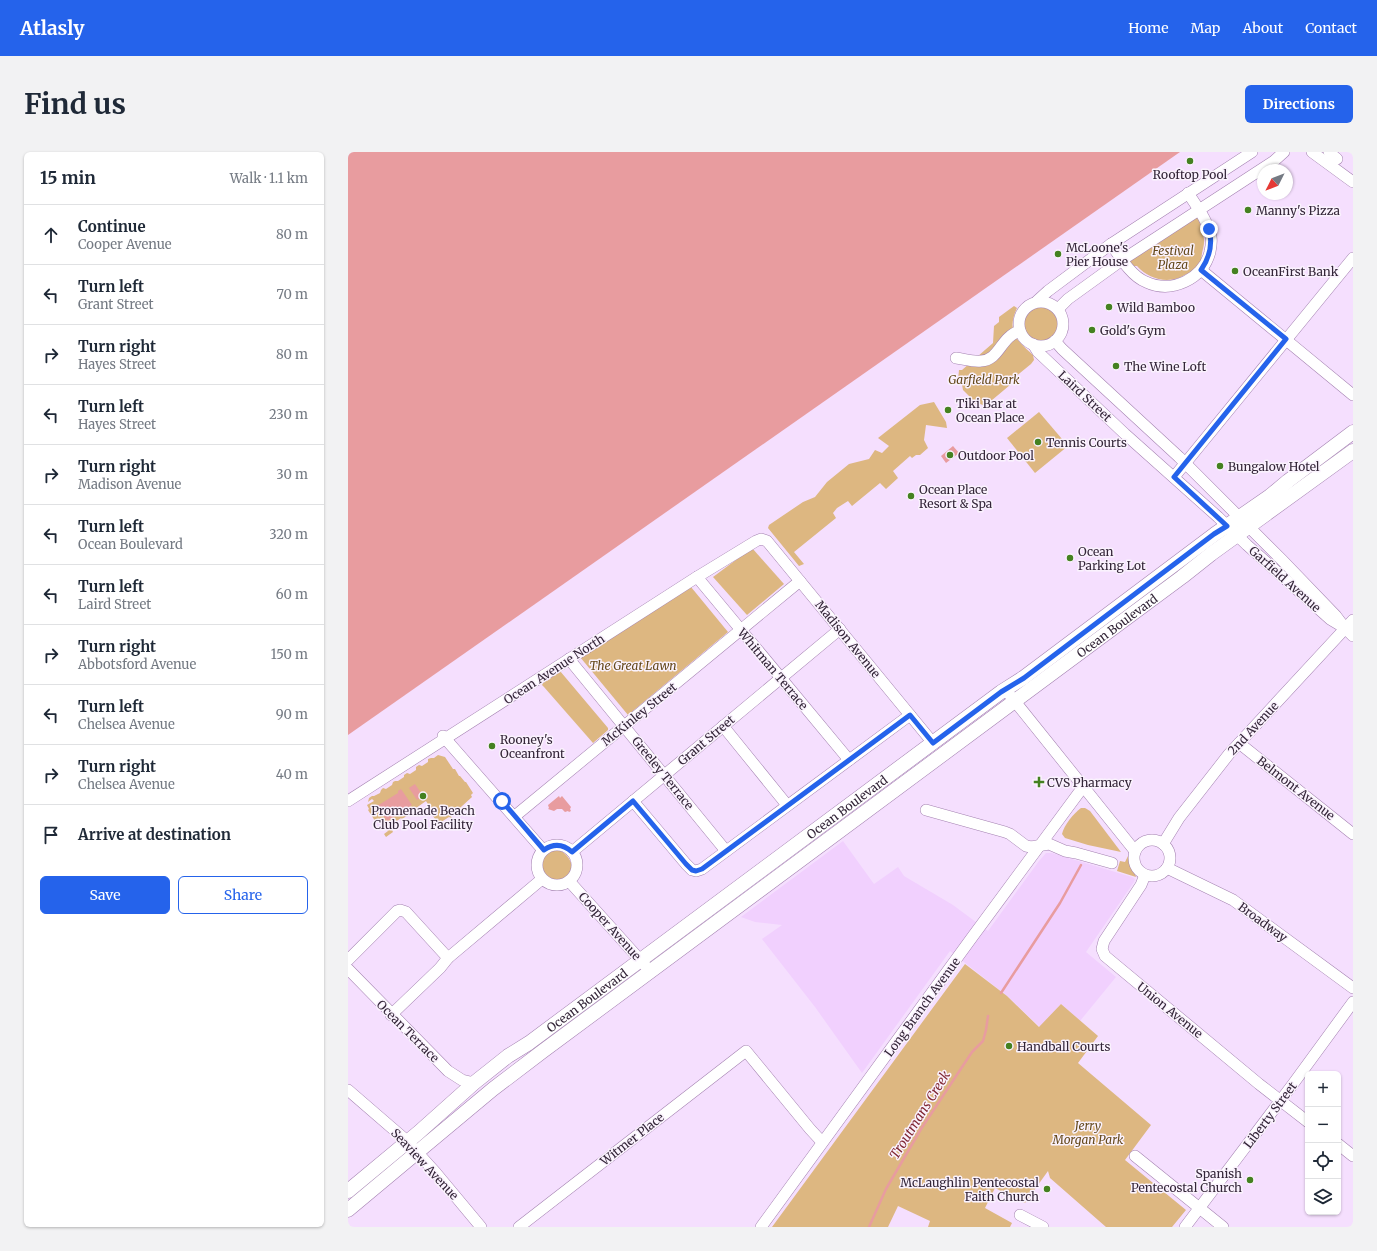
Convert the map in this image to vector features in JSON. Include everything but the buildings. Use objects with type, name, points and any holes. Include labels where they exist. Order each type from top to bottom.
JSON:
[{"type":"main road","name":"Ocean Boulevard","points":[[1244,522],[1270,496],[1288,481],[1353,432]]},
{"type":"main road","name":"Ocean Boulevard","points":[[348,1210],[505,1080],[1182,577],[1211,554],[1232,531],[1244,522],[1353,451]]},
{"type":"main road","name":"Ocean Boulevard","points":[[348,1191],[474,1083],[508,1056],[529,1043],[1005,689],[1024,678],[1214,534],[1232,531]]},
{"type":"street","points":[[1037,301],[1052,304],[1062,315],[1063,329],[1060,336],[1055,341],[1045,346],[1033,344],[1024,338],[1020,331],[1019,321],[1023,310],[1027,306],[1037,301],[1048,290],[1111,244],[1252,152]]},
{"type":"street","points":[[1058,309],[1068,299],[1122,260],[1198,209],[1274,161],[1284,152]]},
{"type":"street","points":[[1312,152],[1353,182]]},
{"type":"street","points":[[1111,244],[1122,260],[1145,282],[1157,286],[1176,286],[1192,278],[1201,270],[1209,255],[1211,238],[1209,229],[1188,193]]},
{"type":"street","points":[[1174,477],[1353,258]]},
{"type":"street","points":[[1201,270],[1353,394]]},
{"type":"street","points":[[956,358],[978,361],[989,360],[996,354],[1007,338],[1020,331]]},
{"type":"street","name":"Laird Street","points":[[1055,341],[1185,463],[1244,522]]},
{"type":"street","name":"Laird Street","points":[[1033,344],[1038,352],[1232,531]]},
{"type":"street","name":"Garfield Avenue","points":[[1244,522],[1336,616],[1349,632]]},
{"type":"street","name":"Garfield Avenue","points":[[1232,531],[1330,619],[1349,632]]},
{"type":"street","name":"Ocean Avenue North","points":[[348,801],[445,737],[698,577],[761,539]]},
{"type":"street","name":"Madison Avenue","points":[[761,539],[767,541],[933,743]]},
{"type":"street","name":"Whitman Terrace","points":[[698,577],[849,760]]},
{"type":"street","name":"McKinley Street","points":[[514,816],[800,581]]},
{"type":"street","name":"2nd Avenue","points":[[1163,844],[1179,818],[1228,754],[1349,632],[1353,620]]},
{"type":"street","name":"Grant Street","points":[[572,852],[840,629]]},
{"type":"street","name":"Greeley Terrace","points":[[569,659],[726,851]]},
{"type":"street","points":[[1005,689],[1135,851]]},
{"type":"street","points":[[633,801],[692,870],[696,871],[702,869],[910,715]]},
{"type":"street","points":[[722,726],[787,805]]},
{"type":"street","points":[[445,737],[544,850]]},
{"type":"street","name":"Belmont Avenue","points":[[1238,743],[1353,834]]},
{"type":"street","name":"Long Branch Avenue","points":[[761,1227],[1083,787]]},
{"type":"street","points":[[926,810],[1005,832],[1026,846],[1052,845],[1065,852],[1074,852],[1112,863]]},
{"type":"street","points":[[1147,840],[1153,840],[1163,844],[1167,848],[1170,858],[1167,868],[1159,874],[1150,876],[1140,872],[1134,862],[1135,851],[1138,846],[1147,840]]},
{"type":"street","points":[[391,1015],[440,968],[448,958],[542,879],[538,874],[536,867],[539,855],[544,850],[553,845],[558,845],[563,846],[572,852]]},
{"type":"street","name":"Cooper Avenue","points":[[542,879],[552,885],[564,884],[570,881],[576,870],[577,864],[572,852]]},
{"type":"street","name":"Broadway","points":[[1167,868],[1233,900],[1353,988]]},
{"type":"street","name":"Union Avenue","points":[[1145,875],[1104,941],[1102,949],[1105,956],[1280,1101],[1305,1120]]},
{"type":"street","name":"Cooper Avenue","points":[[570,881],[632,951],[641,959],[650,971]]},
{"type":"street","points":[[348,960],[397,911],[400,910],[406,912],[448,958]]},
{"type":"street","name":"Ocean Terrace","points":[[348,969],[391,1015],[448,1071],[462,1080],[474,1083]]},
{"type":"street","name":"Liberty Street","points":[[1185,1227],[1353,1002]]},
{"type":"street","name":"Witmer Place","points":[[519,1227],[746,1051],[822,1142]]},
{"type":"street","name":"Seaview Avenue","points":[[349,1093],[407,1141],[481,1227]]},
{"type":"street","points":[[1341,1146],[1353,1156]]},
{"type":"street","points":[[1135,1156],[1223,1227]]},
{"type":"street","points":[[1020,1215],[1029,1224],[1043,1227]]},
{"type":"shaded area","points":[[348,152],[1180,152],[348,735]]},
{"type":"shaded area","name":"Outdoor Pool","points":[[953,446],[959,453],[946,463],[941,456]]},
{"type":"shaded area","points":[[415,784],[423,796],[417,800],[409,788]]},
{"type":"shaded area","points":[[401,789],[412,805],[387,821],[377,806],[398,793]]},
{"type":"shaded area","points":[[559,796],[560,798],[562,796],[571,807],[571,811],[565,812],[562,809],[557,809],[554,811],[548,809],[548,805]]},
{"type":"shaded area","points":[[843,841],[874,884],[898,867],[904,876],[953,905],[988,931],[1046,853],[1052,853],[1132,877],[1135,879],[1134,882],[1086,952],[1116,977],[1080,1021],[1061,1004],[1040,1027],[1007,996],[950,951],[862,1073],[815,1007],[762,939],[782,925],[755,922],[741,917]]},
{"type":"green space","name":"Festival Plaza","points":[[1196,216],[1200,220],[1204,242],[1202,262],[1191,274],[1186,274],[1179,278],[1162,280],[1146,274],[1137,266],[1133,266],[1130,262],[1131,259]]},
{"type":"green space","name":"Garfield Park","points":[[1014,306],[1017,308],[1013,323],[1015,335],[1022,345],[1033,355],[1034,360],[1009,382],[1010,385],[985,406],[978,403],[973,404],[971,398],[963,390],[961,379],[958,380],[959,370],[962,370],[993,343],[994,326],[999,322],[999,317]]},
{"type":"green space","points":[[1039,306],[1045,306],[1055,311],[1060,324],[1055,337],[1045,342],[1039,342],[1029,337],[1024,327],[1024,321],[1029,311]]},
{"type":"green space","points":[[934,402],[946,422],[947,428],[926,425],[924,440],[928,448],[920,455],[916,455],[912,458],[910,456],[893,471],[898,478],[886,489],[880,483],[852,506],[848,501],[837,508],[833,513],[836,518],[794,552],[804,564],[799,566],[768,528],[769,525],[803,502],[815,497],[827,482],[849,464],[869,459],[875,450],[882,453],[889,446],[878,438],[920,405]]},
{"type":"green space","name":"Tennis Courts","points":[[1039,412],[1068,446],[1035,473],[1007,438]]},
{"type":"green space","points":[[752,548],[784,584],[747,615],[713,577]]},
{"type":"green space","name":"The Great Lawn","points":[[691,587],[728,632],[628,715],[580,657]]},
{"type":"green space","points":[[560,671],[608,728],[608,730],[593,743],[542,685],[545,680],[547,681]]},
{"type":"green space","name":"Promenade Beach Club Pool Facility","points":[[438,755],[445,757],[453,769],[455,769],[459,776],[466,782],[473,793],[471,795],[472,797],[451,816],[452,818],[449,817],[436,827],[437,822],[429,810],[431,809],[426,801],[409,813],[410,814],[402,819],[401,818],[390,826],[393,832],[386,837],[384,834],[388,831],[381,820],[379,819],[375,821],[368,810],[367,805],[374,801],[372,799],[368,802],[369,798],[380,793],[383,788],[386,789],[392,785],[393,782],[404,777],[407,773],[410,774],[416,770],[416,767],[419,765],[422,766],[428,762],[428,759],[434,758]]},
{"type":"green space","points":[[1081,808],[1085,808],[1090,811],[1121,852],[1088,845],[1065,838],[1062,834],[1067,823]]},
{"type":"green space","points":[[556,849],[562,851],[567,856],[572,866],[570,876],[566,880],[553,880],[543,871],[541,865],[541,859],[544,854],[548,850]]},
{"type":"green space","points":[[1128,856],[1136,877],[1117,871],[1120,861],[1125,862]]},
{"type":"green space","name":"Jerry Morgan Park","points":[[965,964],[1007,996],[1039,1027],[1061,1004],[1098,1036],[1078,1063],[1151,1125],[1125,1160],[1186,1210],[1172,1227],[1106,1227],[1050,1178],[1048,1171],[1025,1203],[995,1188],[985,1208],[1012,1223],[1010,1227],[928,1227],[930,1221],[898,1206],[888,1227],[772,1227]]},
{"type":"waterway","points":[[1001,993],[1060,903],[1081,865]]},
{"type":"waterway","name":"Troutmans Creek","points":[[869,1227],[886,1189],[921,1129],[972,1052],[983,1041],[988,1016]]},
{"type":"place","name":"Rooftop Pool","points":[[1190,161]]},
{"type":"place","name":"Manny's Pizza","points":[[1248,210]]},
{"type":"place","name":"McLoone's Pier House","points":[[1058,254]]},
{"type":"place","name":"OceanFirst Bank","points":[[1235,271]]},
{"type":"place","name":"Wild Bamboo","points":[[1109,307]]},
{"type":"place","name":"Gold's Gym","points":[[1092,330]]},
{"type":"place","name":"The Wine Loft","points":[[1116,366]]},
{"type":"place","name":"Tiki Bar at Ocean Place","points":[[948,410]]},
{"type":"place","name":"Tennis Courts","points":[[1038,442]]},
{"type":"place","name":"Outdoor Pool","points":[[950,455]]},
{"type":"place","name":"Bungalow Hotel","points":[[1220,466]]},
{"type":"place","name":"Ocean Place Resort & Spa","points":[[911,496]]},
{"type":"place","name":"Ocean Parking Lot","points":[[1070,558]]},
{"type":"place","name":"Rooney's Oceanfront","points":[[492,746]]},
{"type":"place","name":"CVS Pharmacy","points":[[1039,782]]},
{"type":"place","name":"Promenade Beach Club Pool Facility","points":[[423,796]]},
{"type":"place","name":"Handball Courts","points":[[1009,1046]]},
{"type":"place","name":"Spanish Pentecostal Church","points":[[1250,1180]]},
{"type":"place","name":"McLaughlin Pentecostal Faith Church","points":[[1047,1189]]},
{"type":"route","points":[[502,801],[544,850],[553,845],[558,845],[568,848],[572,852],[633,801],[692,870],[696,871],[702,869],[910,715],[933,743],[1001,692],[1024,678],[1214,534],[1227,526],[1174,477],[1286,339],[1201,270],[1206,263],[1211,247],[1209,229]]}]
